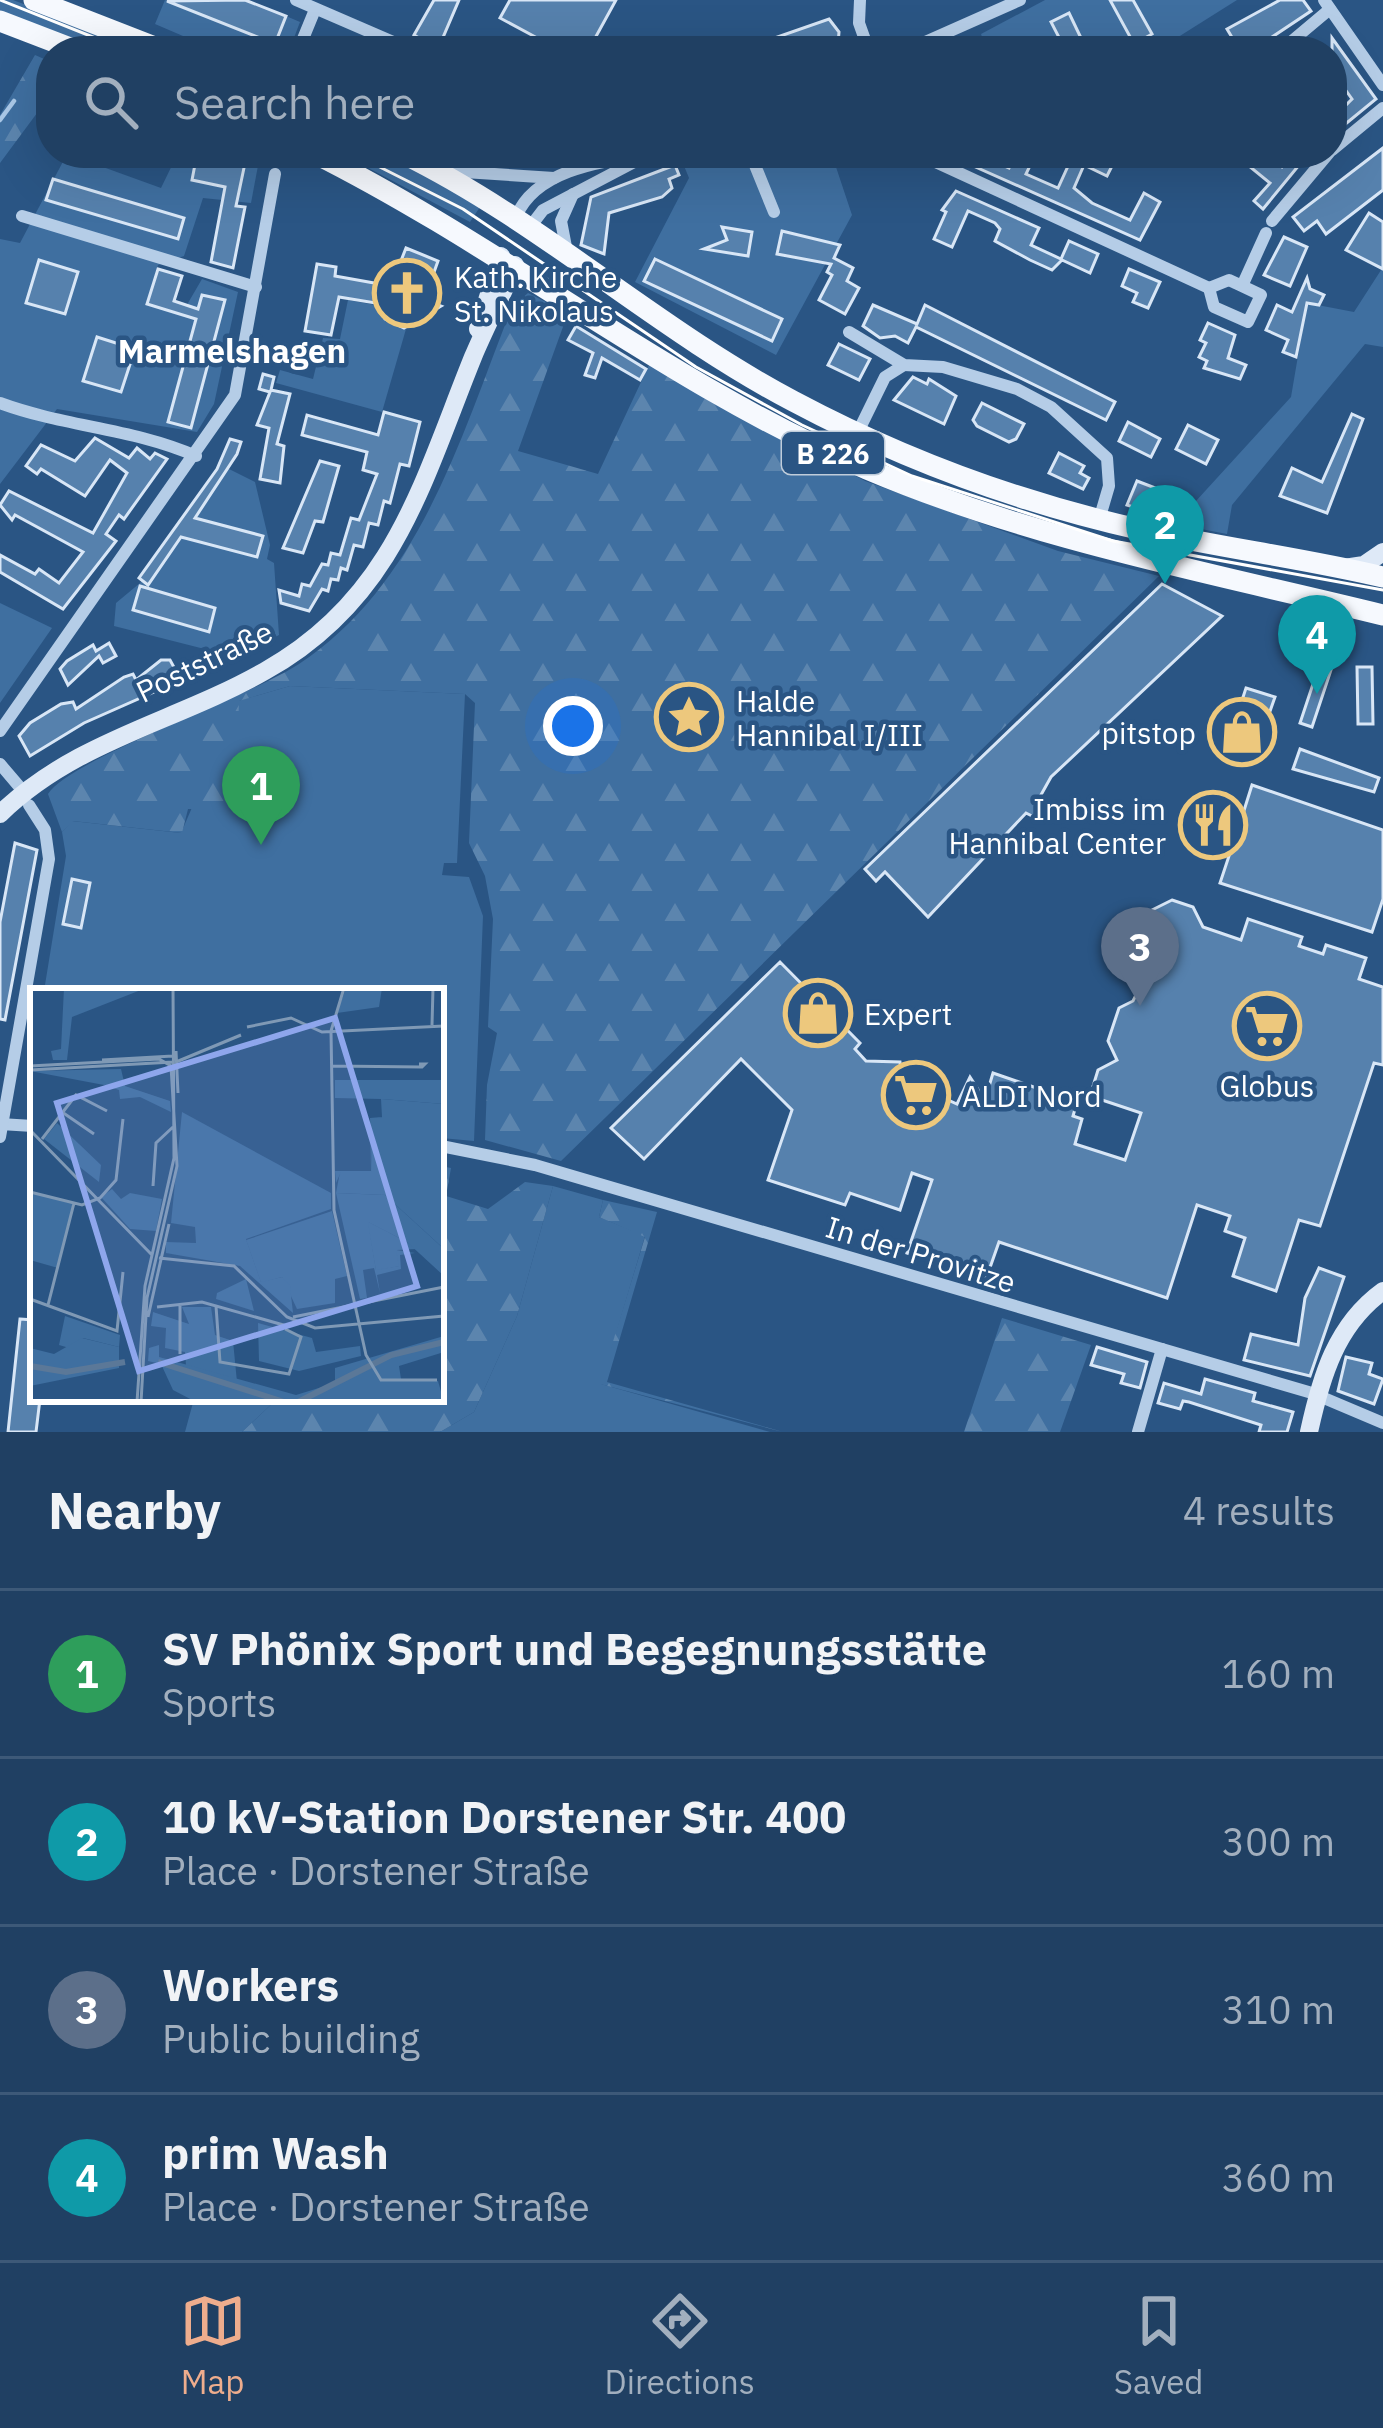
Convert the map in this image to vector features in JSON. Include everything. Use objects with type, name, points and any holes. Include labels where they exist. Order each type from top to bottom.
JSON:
[{"type":"main road","points":[[34,0],[126,36]]},
{"type":"main road","points":[[0,21],[39,36]]},
{"type":"main road","name":"B 226","points":[[341,168],[508,261],[715,391],[866,469],[1103,551],[1383,615]]},
{"type":"main road","name":"B 226","points":[[432,168],[523,222],[736,369],[857,434],[989,486],[1100,520],[1383,577]]},
{"type":"main road","points":[[508,261],[523,222]]},
{"type":"street","points":[[296,0],[376,36]]},
{"type":"street","points":[[860,0],[864,36]]},
{"type":"street","points":[[939,36],[1020,0]]},
{"type":"street","points":[[1295,36],[1327,5],[1383,85]]},
{"type":"street","points":[[304,36],[314,12]]},
{"type":"street","points":[[1347,138],[1383,109]]},
{"type":"street","points":[[523,222],[526,200],[555,178],[580,168]]},
{"type":"street","points":[[523,222],[623,168]]},
{"type":"street","points":[[756,168],[774,212]]},
{"type":"street","points":[[949,168],[1209,288],[1229,280],[1261,295],[1249,322],[1214,307],[1209,288]]},
{"type":"street","points":[[1242,286],[1269,227],[1317,168]]},
{"type":"street","points":[[436,170],[555,178]]},
{"type":"street","points":[[0,731],[236,395],[275,174]]},
{"type":"street","points":[[568,253],[561,221],[574,193]]},
{"type":"street","points":[[22,215],[256,287]]},
{"type":"street","name":"Poststraße","points":[[0,814],[90,749],[267,670],[327,626],[357,596],[402,534],[438,456],[473,357],[484,300],[508,261]]},
{"type":"street","points":[[850,332],[904,365],[943,367],[998,381],[1076,427],[1107,458],[1109,486],[1100,520]]},
{"type":"street","points":[[857,434],[885,377],[904,365]]},
{"type":"street","points":[[0,403],[52,419],[119,428],[196,456]]},
{"type":"street","points":[[1344,568],[1364,565],[1383,552]]},
{"type":"street","points":[[0,764],[45,830],[49,859],[0,1137]]},
{"type":"street","name":"In der Provitze","points":[[444,1147],[535,1165],[1319,1395],[1383,1423]]},
{"type":"street","points":[[1309,1432],[1350,1319],[1383,1291]]},
{"type":"street","points":[[1138,1432],[1162,1349]]},
{"type":"green space","points":[[0,0],[13,0],[108,36],[56,36],[0,14]]},
{"type":"green space","points":[[165,0],[255,36],[183,36],[155,24]]},
{"type":"green space","points":[[1045,0],[1237,0],[1180,36],[981,34]]},
{"type":"green space","points":[[286,16],[300,22],[295,36],[278,36]]},
{"type":"green space","points":[[36,55],[36,114],[0,163],[0,115]]},
{"type":"green space","points":[[60,168],[106,168],[161,188],[171,168],[258,168],[251,203],[203,198],[184,256],[158,265],[146,304],[181,315],[202,279],[238,292],[214,404],[197,432],[57,409],[0,484],[0,239],[20,243]]},
{"type":"green space","points":[[368,168],[414,168],[482,204],[470,222]]},
{"type":"green space","points":[[685,168],[836,168],[852,215],[776,355],[635,282],[689,178]]},
{"type":"green space","points":[[1383,267],[1383,347],[1365,344],[1232,505],[1227,534],[1175,524],[1291,397],[1307,303],[1354,312]]},
{"type":"green space","points":[[528,293],[568,313],[518,451],[598,474],[649,365],[865,481],[1058,551],[1159,576],[561,1161],[485,1140],[487,1085],[497,1033],[488,1027],[493,919],[485,876],[469,843],[475,703],[465,694],[290,686],[239,701],[235,810],[188,809],[182,833],[73,821],[62,832],[48,794],[63,780],[124,746],[275,678],[341,631],[377,592],[432,504],[512,307]]},
{"type":"green space","points":[[348,300],[381,306],[406,329],[382,412],[276,383],[280,370],[313,379],[323,338],[340,339]]},
{"type":"green space","points":[[225,467],[255,482],[270,545],[267,559],[274,563],[279,635],[236,657],[114,626],[116,603],[140,583]]},
{"type":"green space","points":[[0,603],[52,628],[0,703]]},
{"type":"green space","points":[[290,686],[465,694],[457,863],[444,863],[442,875],[469,877],[483,916],[474,1141],[444,1138],[444,988],[44,988],[66,856],[62,832],[72,821],[181,833],[238,701]]},
{"type":"green space","points":[[444,1167],[451,1168],[446,1196],[488,1209],[525,1182],[553,1186],[517,1316],[474,1412],[440,1432],[242,1432],[274,1402],[444,1402]]},
{"type":"green space","points":[[553,1186],[603,1200],[599,1217],[645,1236],[601,1384],[770,1432],[440,1432],[474,1412],[517,1316]]},
{"type":"green space","points":[[603,1200],[657,1212],[607,1382],[783,1432],[600,1384],[645,1237],[599,1217]]},
{"type":"green space","points":[[1002,1318],[1091,1345],[1060,1432],[964,1432]]},
{"type":"green space","points":[[193,1402],[274,1402],[242,1432],[185,1432]]},
{"type":"building","points":[[245,0],[286,16],[278,36],[255,36],[167,1]]},
{"type":"building","points":[[434,0],[459,0],[444,36],[414,35]]},
{"type":"building","points":[[510,0],[616,0],[596,36],[534,36],[500,18]]},
{"type":"building","points":[[1110,0],[1133,0],[1152,34],[1130,36]]},
{"type":"building","points":[[1280,0],[1303,0],[1311,11],[1274,36],[1231,36],[1227,29]]},
{"type":"building","points":[[1069,13],[1080,36],[1058,36],[1051,22]]},
{"type":"building","points":[[829,19],[839,32],[839,36],[780,36]]},
{"type":"building","points":[[1347,59],[1376,99],[1347,123],[1347,104],[1352,99],[1347,92]]},
{"type":"building","points":[[1383,148],[1383,190],[1326,234],[1317,221],[1304,231],[1293,217]]},
{"type":"building","points":[[194,168],[244,168],[236,206],[245,207],[233,268],[211,262],[225,187],[192,180]]},
{"type":"building","points":[[667,168],[676,168],[679,175],[669,179],[672,188],[662,197],[609,213],[604,254],[581,245],[591,197]]},
{"type":"building","points":[[978,168],[1029,168],[1026,174],[1058,188],[1067,168],[1083,168],[1074,188],[1092,203],[1130,220],[1144,193],[1160,202],[1140,240]]},
{"type":"building","points":[[1252,168],[1297,168],[1263,209],[1254,201],[1270,183]]},
{"type":"building","points":[[53,179],[184,218],[178,239],[46,200]]},
{"type":"building","points":[[956,191],[1039,228],[1031,245],[1061,259],[1069,241],[1098,254],[1090,273],[1062,260],[1052,270],[1030,260],[995,241],[1000,229],[995,223],[968,211],[952,247],[934,239],[946,212],[942,210]]},
{"type":"building","points":[[1369,213],[1383,222],[1383,269],[1346,250]]},
{"type":"building","points":[[722,227],[752,232],[748,256],[704,249],[727,240]]},
{"type":"building","points":[[782,231],[840,245],[834,258],[853,268],[847,281],[859,288],[845,314],[819,300],[832,275],[827,272],[831,264],[777,254]]},
{"type":"building","points":[[1284,237],[1307,247],[1290,286],[1264,275]]},
{"type":"building","points":[[406,248],[438,261],[424,300],[441,306],[404,328],[385,319],[382,304],[339,297],[331,335],[305,331],[317,264],[336,267],[335,276],[391,286]]},
{"type":"building","points":[[655,259],[782,319],[772,341],[644,281]]},
{"type":"building","points":[[39,260],[78,272],[65,314],[26,303]]},
{"type":"building","points":[[158,269],[182,276],[174,301],[198,309],[202,295],[225,300],[191,428],[168,422],[196,319],[147,304]]},
{"type":"building","points":[[1129,269],[1160,282],[1148,308],[1133,302],[1137,293],[1122,286]]},
{"type":"building","points":[[1307,278],[1310,289],[1324,295],[1319,305],[1307,303],[1296,357],[1283,352],[1288,340],[1266,330],[1277,305],[1292,312]]},
{"type":"building","points":[[873,305],[917,324],[925,305],[1115,402],[1106,420],[916,327],[908,343],[895,336],[880,338],[863,326]]},
{"type":"building","points":[[1208,323],[1235,335],[1228,358],[1246,365],[1240,379],[1204,368],[1207,361],[1199,357],[1206,343],[1200,340]]},
{"type":"building","points":[[576,326],[646,369],[640,380],[602,358],[595,378],[585,375],[593,353],[568,340]]},
{"type":"building","points":[[97,337],[135,349],[121,392],[83,381]]},
{"type":"building","points":[[839,344],[870,359],[859,380],[828,365]]},
{"type":"building","points":[[263,374],[274,377],[271,390],[290,394],[277,444],[284,446],[280,483],[260,479],[269,428],[257,425],[270,392],[259,389]]},
{"type":"building","points":[[913,377],[927,384],[929,379],[956,396],[944,424],[894,400]]},
{"type":"building","points":[[982,403],[1024,424],[1016,439],[1009,442],[977,426],[973,420]]},
{"type":"building","points":[[384,412],[420,422],[409,466],[400,464],[390,503],[384,501],[378,525],[369,523],[363,547],[354,545],[347,570],[341,568],[338,580],[331,579],[328,591],[322,589],[309,611],[281,603],[279,590],[299,596],[302,584],[310,586],[322,564],[328,565],[331,553],[340,555],[351,518],[359,520],[377,474],[363,470],[367,452],[302,435],[307,415],[378,435]]},
{"type":"building","points":[[1352,414],[1363,419],[1327,513],[1280,496],[1292,468],[1322,482]]},
{"type":"building","points":[[1128,422],[1160,439],[1151,457],[1119,441]]},
{"type":"building","points":[[1188,425],[1218,440],[1206,464],[1176,449]]},
{"type":"building","points":[[95,438],[129,458],[137,448],[150,459],[155,453],[167,459],[124,519],[119,515],[106,534],[116,541],[63,609],[0,572],[0,555],[35,574],[39,569],[59,583],[83,552],[15,515],[12,520],[0,505],[9,491],[93,533],[127,473],[110,460],[85,496],[41,469],[37,474],[26,466],[41,445],[75,461]]},
{"type":"building","points":[[230,439],[241,442],[237,454],[195,518],[263,536],[257,557],[181,537],[148,585],[139,578],[217,469]]},
{"type":"building","points":[[1059,453],[1084,466],[1080,473],[1089,478],[1083,489],[1049,473]]},
{"type":"building","points":[[320,461],[339,466],[323,522],[315,521],[303,553],[283,548]]},
{"type":"building","points":[[1137,481],[1171,494],[1158,515],[1127,505]]},
{"type":"building","points":[[1162,584],[1222,616],[1051,777],[1037,802],[1043,808],[1038,819],[1026,813],[928,917],[885,872],[876,881],[865,869]]},
{"type":"building","points":[[140,586],[215,608],[209,632],[133,610]]},
{"type":"building","points":[[109,643],[116,656],[103,663],[99,656],[68,685],[60,669],[67,661],[93,645],[96,651]]},
{"type":"building","points":[[161,660],[170,660],[181,680],[84,723],[30,756],[19,736],[30,723],[61,704],[73,702],[76,709],[124,677],[133,674],[136,680]]},
{"type":"building","points":[[1321,660],[1333,664],[1312,727],[1300,723]]},
{"type":"building","points":[[1357,667],[1372,667],[1373,724],[1358,724]]},
{"type":"building","name":"pitstop","points":[[1246,688],[1275,697],[1268,717],[1258,714],[1246,752],[1227,746]]},
{"type":"building","points":[[1300,749],[1379,778],[1374,792],[1293,769]]},
{"type":"building","points":[[1252,785],[1383,830],[1383,899],[1372,932],[1220,883],[1234,841],[1203,830],[1210,810],[1241,820]]},
{"type":"building","points":[[15,843],[37,850],[5,1020],[0,1019],[0,922]]},
{"type":"building","points":[[72,879],[90,883],[81,928],[63,924]]},
{"type":"building","points":[[1172,900],[1193,907],[1203,927],[1241,940],[1248,919],[1302,937],[1299,946],[1323,954],[1326,945],[1366,958],[1359,979],[1383,987],[1383,1065],[1374,1063],[1320,1226],[1299,1220],[1276,1291],[1233,1276],[1245,1238],[1225,1231],[1230,1216],[1197,1205],[1167,1298],[999,1242],[986,1279],[907,1253],[932,1180],[912,1173],[900,1210],[850,1193],[845,1205],[768,1180],[792,1110],[741,1059],[644,1159],[611,1128],[780,962],[860,1043],[855,1049],[866,1061],[900,1062],[902,1079],[957,1104],[970,1077],[985,1100],[993,1073],[1077,1102],[1073,1116],[1082,1119],[1075,1144],[1125,1160],[1141,1113],[1090,1096],[1098,1070],[1117,1060],[1108,1041],[1119,1008],[1133,1001],[1138,991],[1130,975],[1133,965],[1155,954],[1144,932],[1152,910]]},
{"type":"building","points":[[1319,1268],[1344,1277],[1310,1376],[1244,1360],[1251,1334],[1298,1345],[1305,1298]]},
{"type":"building","points":[[20,1319],[30,1320],[30,1402],[40,1402],[36,1432],[8,1432]]},
{"type":"building","points":[[1097,1347],[1147,1362],[1140,1388],[1121,1383],[1124,1374],[1091,1365]]},
{"type":"building","points":[[1346,1357],[1372,1363],[1369,1374],[1383,1379],[1374,1404],[1338,1391]]},
{"type":"building","points":[[1205,1379],[1255,1393],[1253,1401],[1293,1412],[1287,1432],[1259,1432],[1261,1425],[1189,1402],[1183,1401],[1180,1409],[1158,1403],[1164,1383],[1201,1394]]},
{"type":"waterway","points":[[0,120],[14,101]]},
{"type":"tram line","points":[[0,0],[90,36]]},
{"type":"tram line","points":[[382,168],[463,209],[696,367],[802,425],[912,476],[1113,541],[1383,590]]},
{"type":"place","name":"Kath. Kirche St. Nikolaus","points":[[407,293]]},
{"type":"place","name":"10 kV-Station Dorstener Str. 400","points":[[1165,584]]},
{"type":"place","name":"prim Wash","points":[[1317,694]]},
{"type":"place","name":"Halde Hannibal I/III","points":[[689,717]]},
{"type":"place","name":"pitstop","points":[[1242,732]]},
{"type":"place","name":"Imbiss im Hannibal Center","points":[[1213,825]]},
{"type":"place","name":"SV Phönix Sport und Begegnungsstätte","points":[[261,845]]},
{"type":"place","name":"Workers","points":[[1140,1006]]},
{"type":"place","name":"Expert","points":[[818,1013]]},
{"type":"place","name":"Globus","points":[[1267,1026]]},
{"type":"place","name":"ALDI Nord","points":[[916,1095]]},
{"type":"district","name":"Marmelshagen","points":[[232,350]]}]
